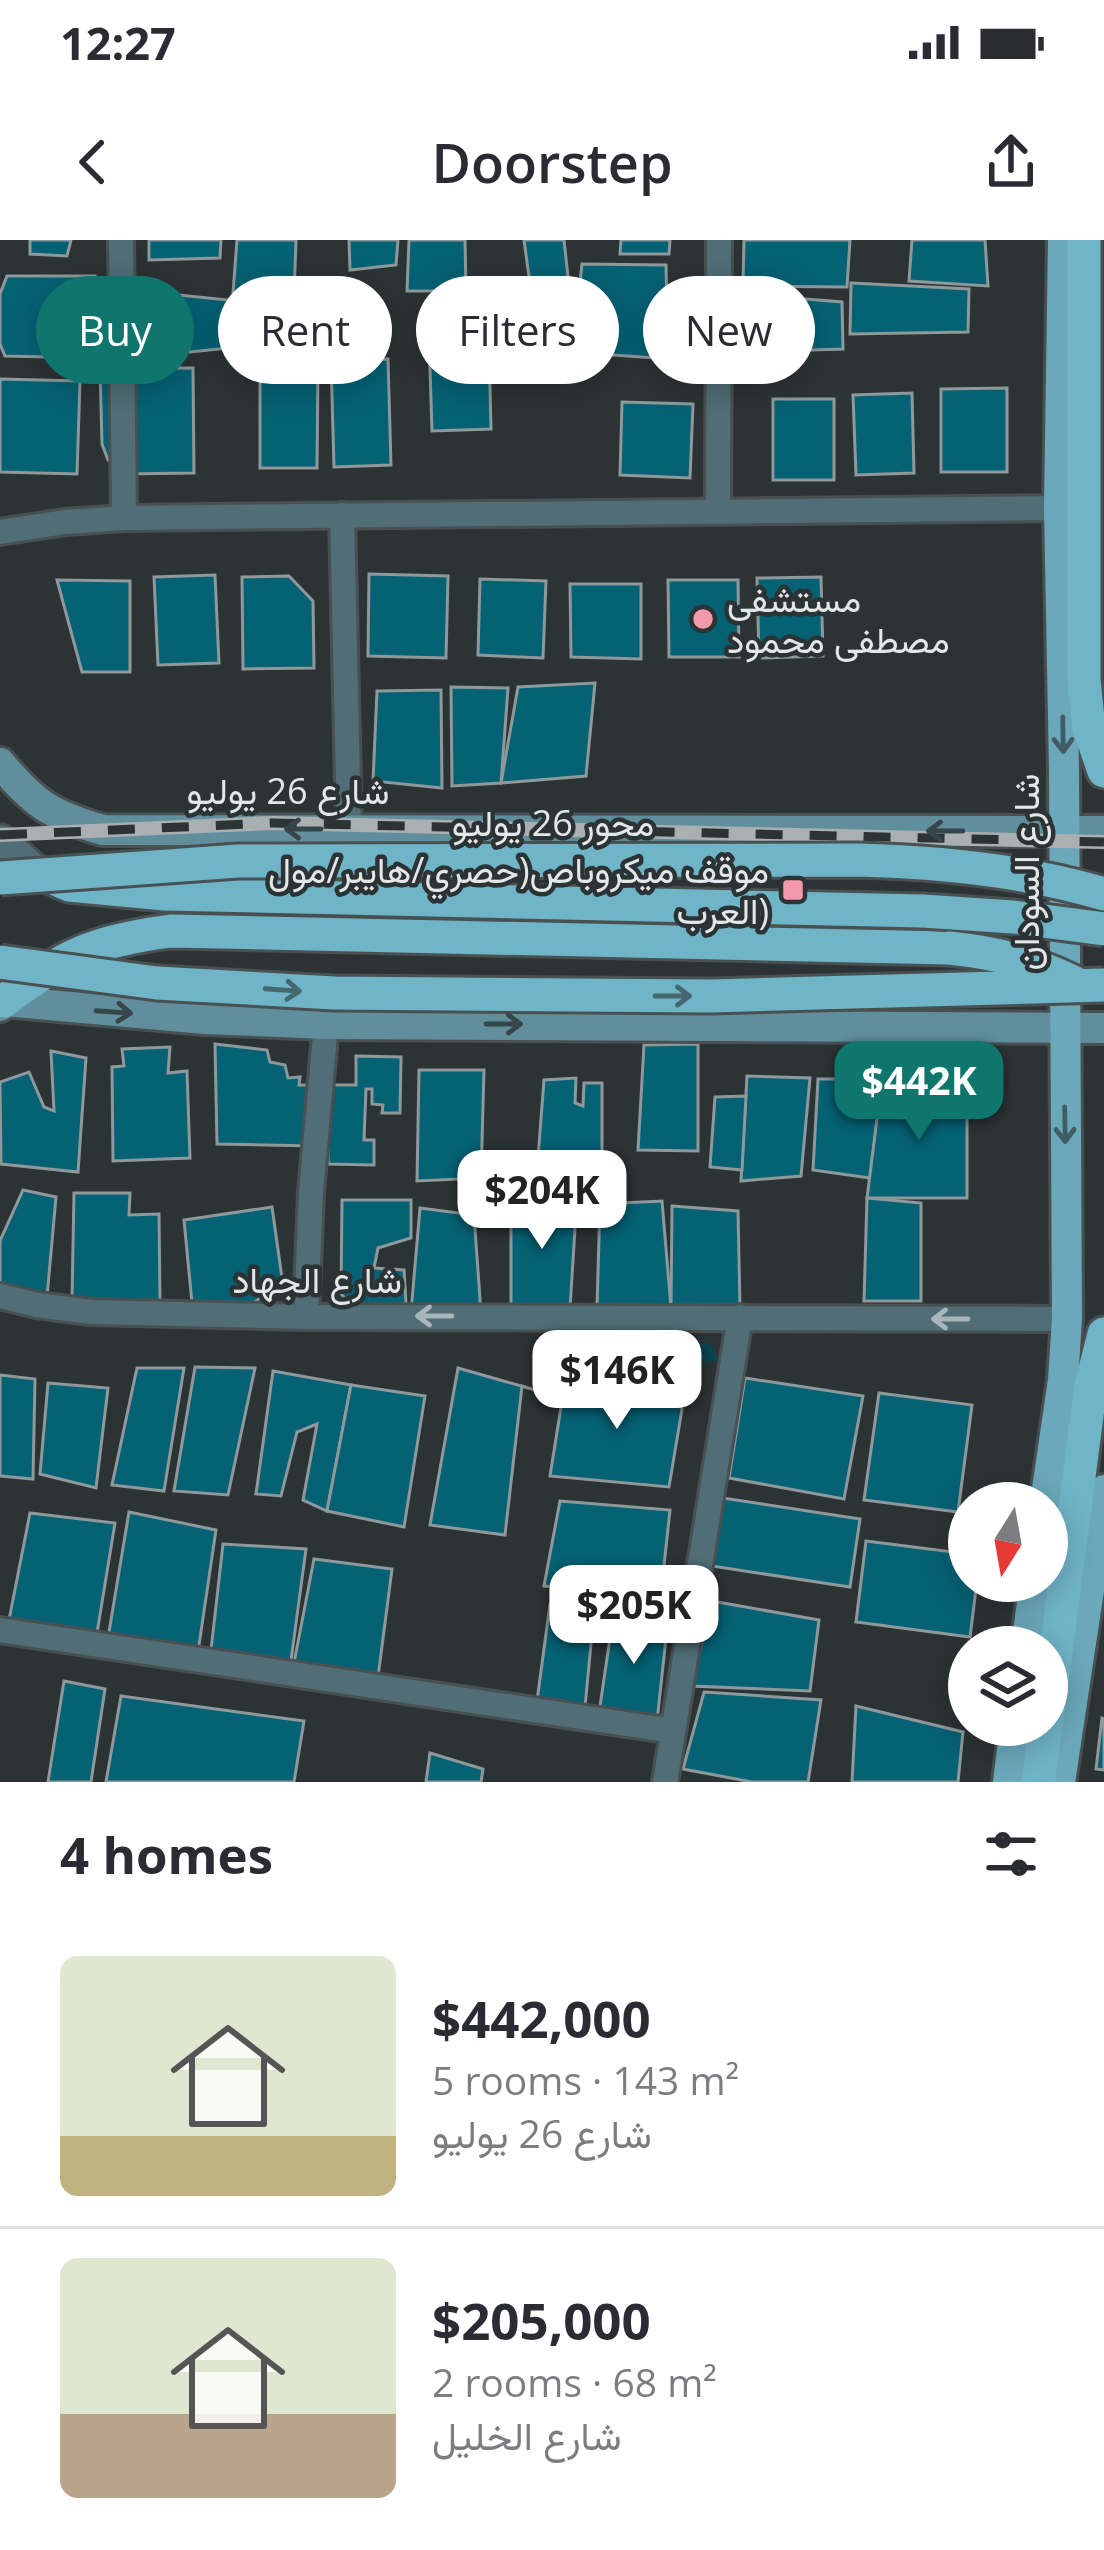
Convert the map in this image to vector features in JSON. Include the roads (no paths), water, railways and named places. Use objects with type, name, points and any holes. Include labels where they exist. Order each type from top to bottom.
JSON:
[{"type":"highway","points":[[1084,240],[1084,680],[1089,728],[1104,771]]},
{"type":"highway","name":"محور 26 يوليو","points":[[0,878],[179,863],[858,860],[984,869],[1104,894]]},
{"type":"highway","points":[[34,870],[69,885],[165,894],[923,911],[1104,928]]},
{"type":"highway","points":[[2,1003],[80,951],[124,938],[171,932],[949,948],[1021,959],[1091,985]]},
{"type":"highway","points":[[0,962],[158,982],[334,993],[711,996],[1091,985]]},
{"type":"highway","points":[[1060,1626],[1091,1385],[1104,1334]]},
{"type":"highway","points":[[1038,1782],[1043,1746]]},
{"type":"main road","name":"شارع السودان","points":[[1049,1482],[1067,1319],[1059,508],[1064,240]]},
{"type":"main road","name":"شارع 26 يوليو","points":[[0,764],[27,796],[63,818],[103,830],[1104,831]]},
{"type":"main road","points":[[2,1003],[326,1024],[1104,1028]]},
{"type":"main road","points":[[1060,1782],[1104,1490]]},
{"type":"main road","points":[[1008,1782],[1012,1746]]},
{"type":"street","points":[[121,240],[124,518]]},
{"type":"street","points":[[718,511],[719,240]]},
{"type":"street","points":[[0,532],[124,518],[1059,508]]},
{"type":"street","points":[[342,515],[350,828]]},
{"type":"street","points":[[0,840],[34,870]]},
{"type":"street","points":[[306,1316],[326,1024]]},
{"type":"street","name":"شارع الجهاد","points":[[0,1296],[91,1312],[1067,1319]]},
{"type":"street","points":[[664,1782],[740,1317]]},
{"type":"street","points":[[0,1630],[673,1731]]},
{"type":"railway","points":[[0,835],[272,823],[1104,842]]},
{"type":"place","name":"مستشفى مصطفى محمود","points":[[703,619]]},
{"type":"place","name":"موقف ميكروباص(حصري/هايبر/مول العرب)","points":[[793,890]]}]
